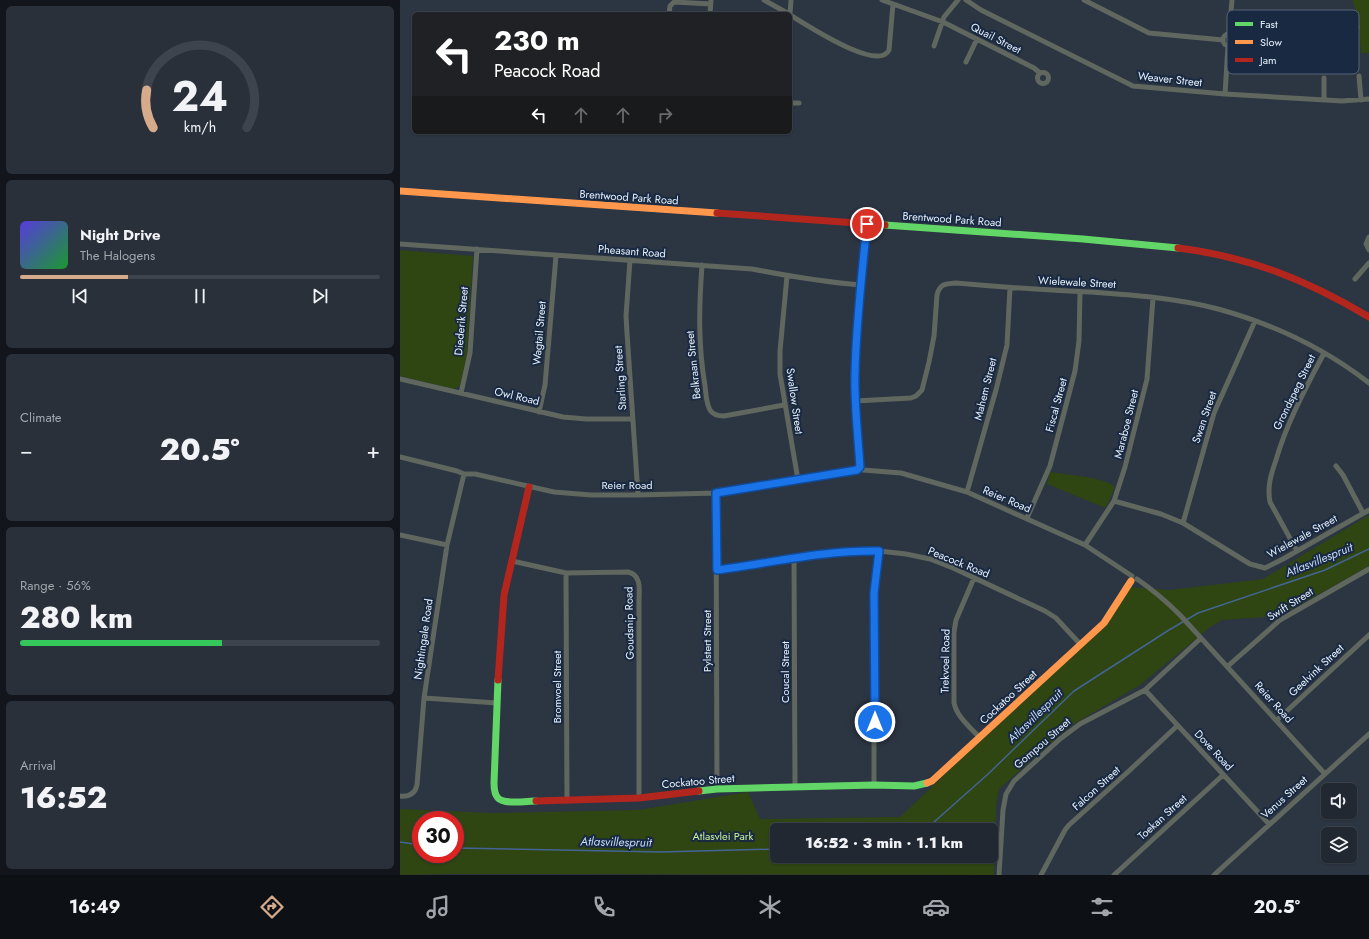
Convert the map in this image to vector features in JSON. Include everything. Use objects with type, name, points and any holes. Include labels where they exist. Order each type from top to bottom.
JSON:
[{"type":"street","points":[[764,0],[786,12]]},
{"type":"street","points":[[790,12],[791,0]]},
{"type":"street","name":"Quail Street","points":[[882,0],[943,22],[1034,68],[1040,73]]},
{"type":"street","points":[[934,46],[948,12],[959,0],[966,0]]},
{"type":"street","name":"Weaver Street","points":[[966,0],[981,10],[1133,86],[1225,94],[1324,100],[1369,100]]},
{"type":"street","points":[[1084,0],[1149,33],[1223,40],[1227,45]]},
{"type":"street","points":[[1231,10],[1232,0]]},
{"type":"street","points":[[669,12],[670,6],[674,2],[711,2],[710,12]]},
{"type":"street","points":[[792,15],[859,53],[884,55],[888,54],[889,50],[893,4]]},
{"type":"street","points":[[1223,40],[1225,35],[1227,34]]},
{"type":"street","points":[[966,62],[977,39]]},
{"type":"street","points":[[1225,94],[1227,62]]},
{"type":"street","points":[[1359,76],[1361,100]]},
{"type":"street","points":[[1324,78],[1324,100]]},
{"type":"street","points":[[792,103],[799,103]]},
{"type":"street","name":"Brentwood Park Road","points":[[400,191],[1146,244],[1202,251],[1223,255],[1293,278],[1347,304],[1369,317]]},
{"type":"street","points":[[860,469],[855,402],[855,371],[867,224]]},
{"type":"street","points":[[1369,237],[1366,244],[1369,250]]},
{"type":"street","name":"Pheasant Road","points":[[400,244],[556,256],[752,268],[787,276],[830,282],[861,284]]},
{"type":"street","name":"Diederik Street","points":[[461,393],[470,353],[477,249]]},
{"type":"street","name":"Wagtail Street","points":[[538,412],[545,385],[556,256]]},
{"type":"street","name":"Starling Street","points":[[630,260],[626,316],[638,495]]},
{"type":"street","points":[[1355,279],[1369,263]]},
{"type":"street","name":"Belkraan Street","points":[[702,265],[699,335],[702,369],[708,404],[711,411],[720,416],[784,405]]},
{"type":"street","name":"Swallow Street","points":[[787,276],[780,352],[780,374],[784,405],[798,480]]},
{"type":"street","name":"Wielewale Street","points":[[855,402],[911,398],[916,396],[922,390],[934,336],[937,295],[939,288],[945,284],[1141,296],[1183,301],[1218,309],[1283,331],[1300,339],[1356,372],[1369,383]]},
{"type":"street","name":"Mahem Street","points":[[967,492],[996,390],[1007,345],[1010,288]]},
{"type":"street","name":"Fiscal Street","points":[[1027,518],[1050,466],[1075,371],[1079,341],[1080,292]]},
{"type":"street","name":"Maraboe Street","points":[[1085,545],[1114,501],[1125,467],[1147,379],[1153,298]]},
{"type":"street","name":"Swan Street","points":[[1183,523],[1214,413],[1255,322]]},
{"type":"street","name":"Grondspeg Street","points":[[1297,550],[1270,502],[1268,494],[1270,479],[1281,441],[1295,407],[1324,353]]},
{"type":"street","name":"Owl Road","points":[[400,379],[562,417],[586,419],[632,419]]},
{"type":"street","name":"Reier Road","points":[[400,457],[464,474],[475,474],[554,492],[580,494],[638,495],[716,493],[860,469],[902,473],[967,492],[1085,545],[1164,599],[1228,666],[1325,774]]},
{"type":"street","points":[[1336,466],[1343,475],[1363,513]]},
{"type":"street","name":"Nightingale Road","points":[[400,796],[411,795],[417,788],[424,698],[447,545],[464,474]]},
{"type":"street","name":"Cockatoo Street","points":[[529,487],[504,595],[497,703],[494,783],[497,798],[500,801],[507,803],[639,798],[717,789],[924,785],[932,782],[1104,623],[1133,579]]},
{"type":"street","name":"Pylstert Street","points":[[716,493],[717,789]]},
{"type":"street","name":"Wielewale Street","points":[[1114,501],[1161,514],[1183,523],[1250,564],[1265,568],[1369,510]]},
{"type":"street","points":[[400,535],[447,545]]},
{"type":"street","name":"Peacock Road","points":[[717,570],[794,557],[854,551],[879,551],[906,554],[930,559],[953,568],[1045,611],[1056,618],[1080,644]]},
{"type":"street","points":[[874,785],[874,593],[879,551]]},
{"type":"street","name":"Coucal Street","points":[[794,557],[796,788]]},
{"type":"street","name":"Goudsnip Road","points":[[512,561],[566,573],[632,573],[638,579],[640,601],[639,798]]},
{"type":"street","name":"Swift Street","points":[[1228,666],[1280,620],[1369,569]]},
{"type":"street","name":"Bromvoel Street","points":[[566,573],[567,800]]},
{"type":"street","name":"Trekvoel Road","points":[[974,578],[956,620],[954,632],[954,703],[960,716],[980,738]]},
{"type":"street","name":"Geelvink Street","points":[[1277,720],[1369,635]]},
{"type":"street","name":"Gompou Street","points":[[998,875],[1003,810],[1006,794],[1014,781],[1060,739],[1080,724],[1145,690],[1201,638]]},
{"type":"street","name":"Dove Road","points":[[1145,690],[1269,824]]},
{"type":"street","points":[[424,698],[497,703]]},
{"type":"street","name":"Falcon Street","points":[[1042,875],[1069,825],[1177,726]]},
{"type":"street","name":"Venus Street","points":[[1214,875],[1369,734]]},
{"type":"street","name":"Toekan Street","points":[[1114,875],[1223,774]]},
{"type":"green space","points":[[1352,0],[1369,0],[1369,53],[1361,53],[1359,10],[1356,10]]},
{"type":"green space","points":[[400,250],[473,256],[467,354],[460,386],[453,389],[400,376]]},
{"type":"green space","points":[[1050,472],[1102,481],[1114,486],[1114,490],[1106,507],[1103,507],[1047,484]]},
{"type":"green space","name":"Atlasvlei Park","points":[[1369,515],[1369,566],[1280,616],[1222,620],[1209,628],[1140,685],[1072,725],[999,789],[996,806],[996,823],[770,823],[770,863],[994,863],[994,875],[400,875],[400,809],[446,811],[412,811],[412,863],[464,863],[464,812],[492,813],[638,810],[748,792],[760,819],[900,817],[1103,627],[1130,587],[1169,590],[1263,579]]},
{"type":"waterway","name":"Atlasvillespruit","points":[[933,823],[987,775],[1074,691],[1169,630],[1198,613],[1325,570],[1369,549]]},
{"type":"waterway","name":"Atlasvillespruit","points":[[400,842],[412,844]]},
{"type":"waterway","name":"Atlasvillespruit","points":[[464,848],[661,852],[770,849]]},
{"type":"traffic: fast","points":[[885,225],[1083,239],[1178,248]]},
{"type":"traffic: fast","points":[[498,680],[494,783],[495,793],[498,798],[505,801],[536,801]]},
{"type":"traffic: fast","points":[[699,791],[717,789],[874,785],[914,786],[927,783]]},
{"type":"traffic: slow","points":[[400,191],[717,213]]},
{"type":"traffic: slow","points":[[927,783],[932,781],[1104,623],[1131,581]]},
{"type":"traffic: jam","points":[[717,213],[885,225]]},
{"type":"traffic: jam","points":[[1178,248],[1230,257],[1277,272],[1323,292],[1369,317]]},
{"type":"traffic: jam","points":[[498,680],[504,595],[529,487]]},
{"type":"traffic: jam","points":[[536,801],[639,798],[699,791]]},
{"type":"route","points":[[867,224],[855,371],[855,402],[860,467],[857,468],[857,470],[716,493],[717,570],[794,557],[854,551],[879,551],[874,593],[875,722]]}]
